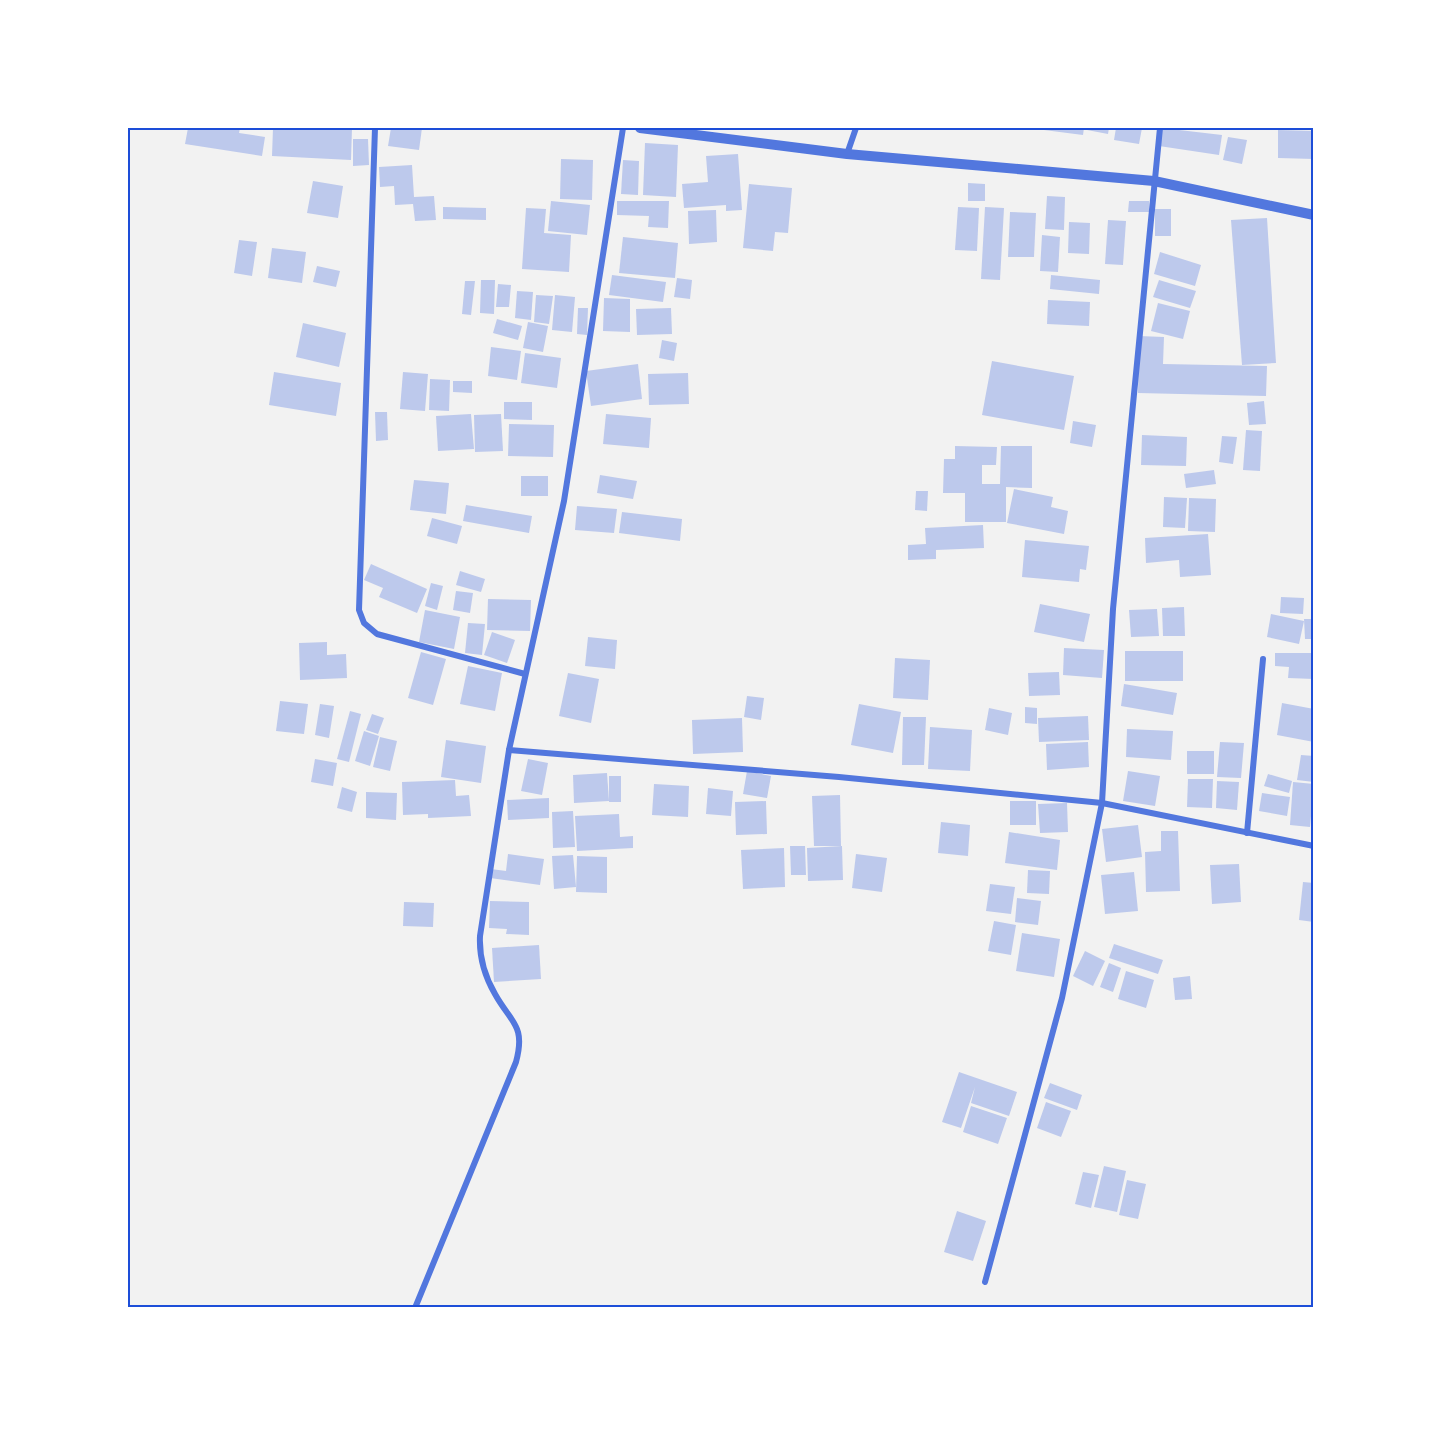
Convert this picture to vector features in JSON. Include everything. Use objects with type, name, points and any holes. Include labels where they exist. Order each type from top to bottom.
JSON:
[{"type":"street","points":[[375,128],[359,610],[364,623],[377,634],[525,674]]},
{"type":"street","points":[[415,1308],[519,1050],[519,1035],[515,1022],[496,996],[486,976],[479,952],[480,936],[509,750],[564,501],[623,128]]},
{"type":"street","points":[[640,128],[847,154],[1154,182],[1314,215]]},
{"type":"street","points":[[847,154],[856,128]]},
{"type":"street","points":[[985,1282],[1062,998],[1102,803],[1113,609],[1160,128]]},
{"type":"street","points":[[1247,833],[1263,659]]},
{"type":"street","points":[[509,750],[839,777],[1102,803],[1314,846]]},
{"type":"building","points":[[188,128],[224,130],[224,128],[240,128],[239,133],[265,137],[262,156],[185,144]]},
{"type":"building","points":[[273,128],[319,130],[319,128],[352,128],[351,160],[272,156]]},
{"type":"building","points":[[391,128],[422,128],[419,150],[388,146]]},
{"type":"building","points":[[1045,128],[1084,128],[1083,135],[1044,130]]},
{"type":"building","points":[[1087,128],[1109,128],[1108,134],[1087,130]]},
{"type":"building","points":[[1116,128],[1142,128],[1139,144],[1114,140]]},
{"type":"building","points":[[1162,128],[1222,135],[1219,155],[1159,146]]},
{"type":"building","points":[[1278,130],[1314,131],[1314,159],[1278,158]]},
{"type":"building","points":[[1228,137],[1247,140],[1242,164],[1223,160]]},
{"type":"building","points":[[353,139],[368,139],[369,165],[353,166]]},
{"type":"building","points":[[645,143],[678,145],[676,197],[643,195]]},
{"type":"building","points":[[738,154],[742,210],[726,211],[726,205],[684,208],[682,184],[708,182],[706,156]]},
{"type":"building","points":[[561,159],[593,160],[592,200],[560,199]]},
{"type":"building","points":[[623,160],[639,161],[638,195],[621,194]]},
{"type":"building","points":[[412,165],[414,197],[434,196],[436,220],[415,221],[413,204],[395,205],[394,186],[380,187],[379,167]]},
{"type":"building","points":[[313,181],[343,186],[338,218],[307,213]]},
{"type":"building","points":[[968,183],[985,184],[985,201],[968,201]]},
{"type":"building","points":[[749,184],[792,188],[788,233],[775,232],[773,251],[743,248]]},
{"type":"building","points":[[1047,196],[1065,197],[1064,230],[1045,229]]},
{"type":"building","points":[[551,201],[590,205],[587,235],[548,231]]},
{"type":"building","points":[[617,201],[669,201],[668,228],[648,227],[649,216],[617,215]]},
{"type":"building","points":[[1129,201],[1149,201],[1149,212],[1128,212]]},
{"type":"building","points":[[443,207],[486,208],[486,220],[443,219]]},
{"type":"building","points":[[958,207],[979,208],[977,251],[955,250]]},
{"type":"building","points":[[985,207],[1004,208],[1000,280],[981,279]]},
{"type":"building","points":[[526,208],[546,209],[544,233],[571,235],[569,272],[522,269]]},
{"type":"building","points":[[1155,209],[1171,209],[1171,236],[1155,236]]},
{"type":"building","points":[[716,210],[717,242],[689,244],[688,211]]},
{"type":"building","points":[[1010,212],[1036,213],[1034,257],[1008,257]]},
{"type":"building","points":[[1267,218],[1276,363],[1242,365],[1231,220]]},
{"type":"building","points":[[1108,220],[1126,221],[1123,265],[1105,264]]},
{"type":"building","points":[[1069,222],[1090,223],[1089,254],[1068,253]]},
{"type":"building","points":[[1042,235],[1060,237],[1058,272],[1040,271]]},
{"type":"building","points":[[623,237],[678,243],[675,278],[619,273]]},
{"type":"building","points":[[239,240],[257,242],[252,276],[234,273]]},
{"type":"building","points":[[272,248],[306,252],[302,283],[268,278]]},
{"type":"building","points":[[1160,252],[1201,265],[1195,286],[1154,274]]},
{"type":"building","points":[[317,266],[340,271],[336,287],[313,282]]},
{"type":"building","points":[[612,275],[666,282],[663,302],[609,295]]},
{"type":"building","points":[[1051,275],[1100,280],[1099,294],[1050,289]]},
{"type":"building","points":[[677,278],[692,280],[690,299],[674,297]]},
{"type":"building","points":[[481,280],[495,280],[494,314],[480,313]]},
{"type":"building","points":[[1159,280],[1196,291],[1190,308],[1153,297]]},
{"type":"building","points":[[465,281],[475,281],[471,315],[462,314]]},
{"type":"building","points":[[498,284],[511,285],[509,307],[496,307]]},
{"type":"building","points":[[517,291],[533,292],[531,320],[515,318]]},
{"type":"building","points":[[536,295],[553,296],[549,324],[534,322]]},
{"type":"building","points":[[555,295],[575,297],[572,332],[552,330]]},
{"type":"building","points":[[604,298],[630,299],[630,332],[603,331]]},
{"type":"building","points":[[1048,300],[1090,302],[1089,326],[1047,324]]},
{"type":"building","points":[[1158,303],[1190,311],[1183,339],[1151,331]]},
{"type":"building","points":[[578,308],[588,308],[587,335],[577,334]]},
{"type":"building","points":[[671,308],[672,334],[637,335],[636,309]]},
{"type":"building","points":[[497,319],[522,326],[518,340],[493,333]]},
{"type":"building","points":[[528,322],[548,326],[543,352],[523,348]]},
{"type":"building","points":[[303,323],[346,333],[339,367],[296,357]]},
{"type":"building","points":[[1139,336],[1164,337],[1163,364],[1267,366],[1266,396],[1138,393]]},
{"type":"building","points":[[662,340],[677,343],[674,361],[659,358]]},
{"type":"building","points":[[491,347],[521,351],[517,380],[488,376]]},
{"type":"building","points":[[525,353],[561,358],[557,388],[521,383]]},
{"type":"building","points":[[992,361],[1074,376],[1064,430],[982,415]]},
{"type":"building","points":[[638,364],[642,399],[591,406],[586,371]]},
{"type":"building","points":[[274,372],[341,383],[336,416],[269,405]]},
{"type":"building","points":[[403,372],[428,374],[425,411],[400,409]]},
{"type":"building","points":[[688,373],[689,404],[649,405],[648,374]]},
{"type":"building","points":[[430,379],[450,380],[449,411],[429,410]]},
{"type":"building","points":[[453,381],[472,381],[472,393],[453,392]]},
{"type":"building","points":[[1264,401],[1266,424],[1249,425],[1247,403]]},
{"type":"building","points":[[504,402],[532,402],[532,420],[504,419]]},
{"type":"building","points":[[375,412],[387,412],[388,440],[376,441]]},
{"type":"building","points":[[471,414],[474,449],[438,451],[436,416]]},
{"type":"building","points":[[501,414],[503,451],[475,452],[474,415]]},
{"type":"building","points":[[606,414],[651,418],[649,448],[603,444]]},
{"type":"building","points":[[1073,421],[1096,425],[1092,447],[1070,443]]},
{"type":"building","points":[[509,424],[554,425],[553,457],[508,456]]},
{"type":"building","points":[[1246,430],[1262,431],[1260,471],[1243,470]]},
{"type":"building","points":[[1142,435],[1187,437],[1186,466],[1141,465]]},
{"type":"building","points":[[1222,436],[1237,437],[1233,464],[1219,462]]},
{"type":"building","points":[[955,446],[997,447],[996,465],[982,465],[982,484],[1000,484],[1001,446],[1032,446],[1032,488],[1006,487],[1006,522],[965,522],[965,493],[943,493],[944,459],[955,459]]},
{"type":"building","points":[[1214,470],[1216,484],[1186,488],[1184,474]]},
{"type":"building","points":[[600,475],[637,481],[633,499],[597,493]]},
{"type":"building","points":[[521,476],[548,476],[548,496],[521,496]]},
{"type":"building","points":[[414,480],[449,483],[446,514],[410,510]]},
{"type":"building","points":[[1014,489],[1053,497],[1051,507],[1068,511],[1064,534],[1007,523]]},
{"type":"building","points":[[916,491],[928,491],[927,511],[915,510]]},
{"type":"building","points":[[1164,497],[1187,498],[1185,528],[1163,527]]},
{"type":"building","points":[[1189,498],[1216,499],[1215,532],[1188,531]]},
{"type":"building","points":[[466,505],[532,516],[529,533],[463,521]]},
{"type":"building","points":[[577,506],[617,509],[614,533],[575,530]]},
{"type":"building","points":[[622,512],[682,519],[680,541],[619,533]]},
{"type":"building","points":[[432,518],[462,526],[457,544],[427,536]]},
{"type":"building","points":[[983,525],[984,548],[936,550],[936,559],[908,560],[908,545],[926,544],[925,528]]},
{"type":"building","points":[[1208,534],[1211,575],[1180,577],[1179,560],[1146,563],[1145,538]]},
{"type":"building","points":[[1025,540],[1089,546],[1086,570],[1080,569],[1079,582],[1022,577]]},
{"type":"building","points":[[371,564],[427,589],[417,613],[379,597],[383,588],[364,580]]},
{"type":"building","points":[[460,571],[485,579],[481,592],[456,585]]},
{"type":"building","points":[[431,583],[443,586],[437,610],[425,606]]},
{"type":"building","points":[[456,591],[473,593],[470,613],[453,610]]},
{"type":"building","points":[[1281,597],[1304,598],[1303,614],[1280,613]]},
{"type":"building","points":[[488,599],[531,600],[530,631],[487,630]]},
{"type":"building","points":[[1040,604],[1090,614],[1084,642],[1034,632]]},
{"type":"building","points":[[1184,607],[1185,636],[1163,636],[1162,608]]},
{"type":"building","points":[[1157,609],[1159,636],[1131,637],[1129,610]]},
{"type":"building","points":[[425,610],[460,617],[454,649],[419,642]]},
{"type":"building","points":[[1271,614],[1304,621],[1299,644],[1267,637]]},
{"type":"building","points":[[1304,619],[1314,619],[1314,639],[1305,639]]},
{"type":"building","points":[[468,623],[485,624],[482,655],[465,653]]},
{"type":"building","points":[[492,632],[515,640],[507,663],[484,655]]},
{"type":"building","points":[[588,637],[617,640],[615,669],[585,666]]},
{"type":"building","points":[[327,642],[327,655],[346,654],[347,678],[300,680],[299,643]]},
{"type":"building","points":[[1064,648],[1104,650],[1102,678],[1063,675]]},
{"type":"building","points":[[1125,651],[1183,651],[1183,681],[1125,681]]},
{"type":"building","points":[[421,652],[446,659],[433,705],[408,698]]},
{"type":"building","points":[[1275,653],[1314,653],[1314,679],[1288,678],[1289,667],[1275,666]]},
{"type":"building","points":[[895,658],[930,660],[928,700],[893,698]]},
{"type":"building","points":[[468,666],[502,673],[495,711],[460,704]]},
{"type":"building","points":[[1059,672],[1060,695],[1029,696],[1028,673]]},
{"type":"building","points":[[568,673],[599,679],[591,723],[559,716]]},
{"type":"building","points":[[1124,684],[1177,693],[1173,715],[1121,706]]},
{"type":"building","points":[[747,696],[764,698],[761,720],[744,717]]},
{"type":"building","points":[[280,701],[308,704],[304,734],[276,731]]},
{"type":"building","points":[[1282,703],[1314,709],[1314,742],[1277,735]]},
{"type":"building","points":[[320,704],[334,706],[329,738],[315,735]]},
{"type":"building","points":[[859,704],[901,712],[893,753],[851,745]]},
{"type":"building","points":[[1025,707],[1037,708],[1037,724],[1025,723]]},
{"type":"building","points":[[989,708],[1012,713],[1008,735],[985,730]]},
{"type":"building","points":[[350,711],[361,714],[349,762],[337,759]]},
{"type":"building","points":[[372,714],[384,718],[378,734],[366,730]]},
{"type":"building","points":[[1088,716],[1089,740],[1039,742],[1038,718]]},
{"type":"building","points":[[903,717],[926,717],[924,765],[902,765]]},
{"type":"building","points":[[742,718],[743,752],[693,754],[692,720]]},
{"type":"building","points":[[930,727],[972,730],[970,771],[928,769]]},
{"type":"building","points":[[1127,729],[1173,731],[1171,760],[1126,757]]},
{"type":"building","points":[[364,731],[379,736],[370,766],[355,761]]},
{"type":"building","points":[[380,737],[397,741],[390,771],[373,767]]},
{"type":"building","points":[[446,740],[486,746],[481,783],[441,777]]},
{"type":"building","points":[[1088,742],[1089,767],[1047,770],[1046,744]]},
{"type":"building","points":[[1220,742],[1244,743],[1241,778],[1217,777]]},
{"type":"building","points":[[1187,751],[1214,751],[1214,774],[1187,774]]},
{"type":"building","points":[[1301,755],[1314,756],[1314,782],[1297,780]]},
{"type":"building","points":[[315,759],[337,763],[333,786],[311,782]]},
{"type":"building","points":[[528,759],[548,763],[542,795],[521,791]]},
{"type":"building","points":[[747,771],[771,776],[767,798],[743,794]]},
{"type":"building","points":[[1128,771],[1160,776],[1155,806],[1123,801]]},
{"type":"building","points":[[607,773],[609,801],[574,803],[573,775]]},
{"type":"building","points":[[1268,774],[1292,781],[1289,793],[1264,786]]},
{"type":"building","points":[[609,776],[621,776],[621,802],[609,802]]},
{"type":"building","points":[[1188,779],[1213,779],[1212,808],[1187,807]]},
{"type":"building","points":[[455,780],[456,796],[469,795],[471,816],[428,818],[428,814],[403,815],[402,782]]},
{"type":"building","points":[[1217,781],[1239,782],[1237,810],[1216,808]]},
{"type":"building","points":[[1293,782],[1314,784],[1310,827],[1290,825]]},
{"type":"building","points":[[654,784],[689,786],[688,817],[652,815]]},
{"type":"building","points":[[342,787],[357,792],[352,812],[337,808]]},
{"type":"building","points":[[708,788],[733,791],[731,816],[706,814]]},
{"type":"building","points":[[366,792],[397,793],[396,820],[366,818]]},
{"type":"building","points":[[1262,793],[1290,797],[1287,816],[1259,811]]},
{"type":"building","points":[[840,795],[841,846],[814,846],[812,796]]},
{"type":"building","points":[[549,798],[549,818],[508,820],[507,800]]},
{"type":"building","points":[[766,801],[767,834],[736,835],[735,802]]},
{"type":"building","points":[[1010,801],[1036,801],[1036,825],[1010,825]]},
{"type":"building","points":[[1067,803],[1068,832],[1040,833],[1038,804]]},
{"type":"building","points":[[573,811],[575,847],[553,848],[552,812]]},
{"type":"building","points":[[619,814],[620,837],[633,836],[633,848],[577,851],[575,816]]},
{"type":"building","points":[[941,822],[970,825],[968,856],[938,853]]},
{"type":"building","points":[[1138,825],[1142,857],[1106,862],[1102,829]]},
{"type":"building","points":[[1161,831],[1178,831],[1180,891],[1146,892],[1145,852],[1161,851]]},
{"type":"building","points":[[1009,832],[1060,840],[1057,870],[1005,863]]},
{"type":"building","points":[[790,846],[805,846],[806,875],[791,875]]},
{"type":"building","points":[[842,846],[843,880],[808,881],[807,848]]},
{"type":"building","points":[[784,848],[785,887],[743,889],[741,850]]},
{"type":"building","points":[[508,854],[544,859],[540,885],[490,878],[491,869],[506,871]]},
{"type":"building","points":[[856,854],[887,858],[882,892],[852,888]]},
{"type":"building","points":[[573,855],[576,887],[554,889],[552,856]]},
{"type":"building","points":[[577,856],[607,857],[607,893],[576,892]]},
{"type":"building","points":[[1239,864],[1241,902],[1212,904],[1210,865]]},
{"type":"building","points":[[1028,870],[1050,871],[1049,894],[1027,893]]},
{"type":"building","points":[[1134,872],[1138,911],[1105,914],[1101,875]]},
{"type":"building","points":[[1303,882],[1314,883],[1314,922],[1299,920]]},
{"type":"building","points":[[990,884],[1015,887],[1011,914],[986,911]]},
{"type":"building","points":[[1017,898],[1041,901],[1038,925],[1015,922]]},
{"type":"building","points":[[490,901],[529,902],[529,935],[506,934],[507,929],[489,928]]},
{"type":"building","points":[[404,902],[434,903],[433,927],[403,926]]},
{"type":"building","points":[[994,921],[1016,925],[1011,955],[988,951]]},
{"type":"building","points":[[1022,933],[1060,939],[1054,977],[1016,971]]},
{"type":"building","points":[[1114,944],[1163,960],[1158,974],[1109,958]]},
{"type":"building","points":[[539,945],[541,979],[494,982],[492,948]]},
{"type":"building","points":[[1085,951],[1105,961],[1093,986],[1073,976]]},
{"type":"building","points":[[1109,963],[1121,968],[1113,992],[1100,987]]},
{"type":"building","points":[[1126,971],[1154,980],[1146,1008],[1118,999]]},
{"type":"building","points":[[1190,976],[1192,999],[1175,1000],[1173,978]]},
{"type":"building","points":[[959,1072],[1017,1092],[1009,1116],[971,1103],[975,1087],[961,1128],[942,1122]]},
{"type":"building","points":[[1050,1083],[1082,1095],[1077,1110],[1044,1098]]},
{"type":"building","points":[[1046,1102],[1071,1111],[1061,1137],[1037,1128]]},
{"type":"building","points":[[971,1106],[1007,1118],[998,1144],[963,1132]]},
{"type":"building","points":[[1104,1166],[1126,1171],[1117,1212],[1094,1207]]},
{"type":"building","points":[[1083,1172],[1099,1175],[1091,1208],[1075,1204]]},
{"type":"building","points":[[1127,1180],[1146,1184],[1138,1219],[1119,1215]]},
{"type":"building","points":[[957,1211],[986,1221],[973,1261],[944,1252]]}]
